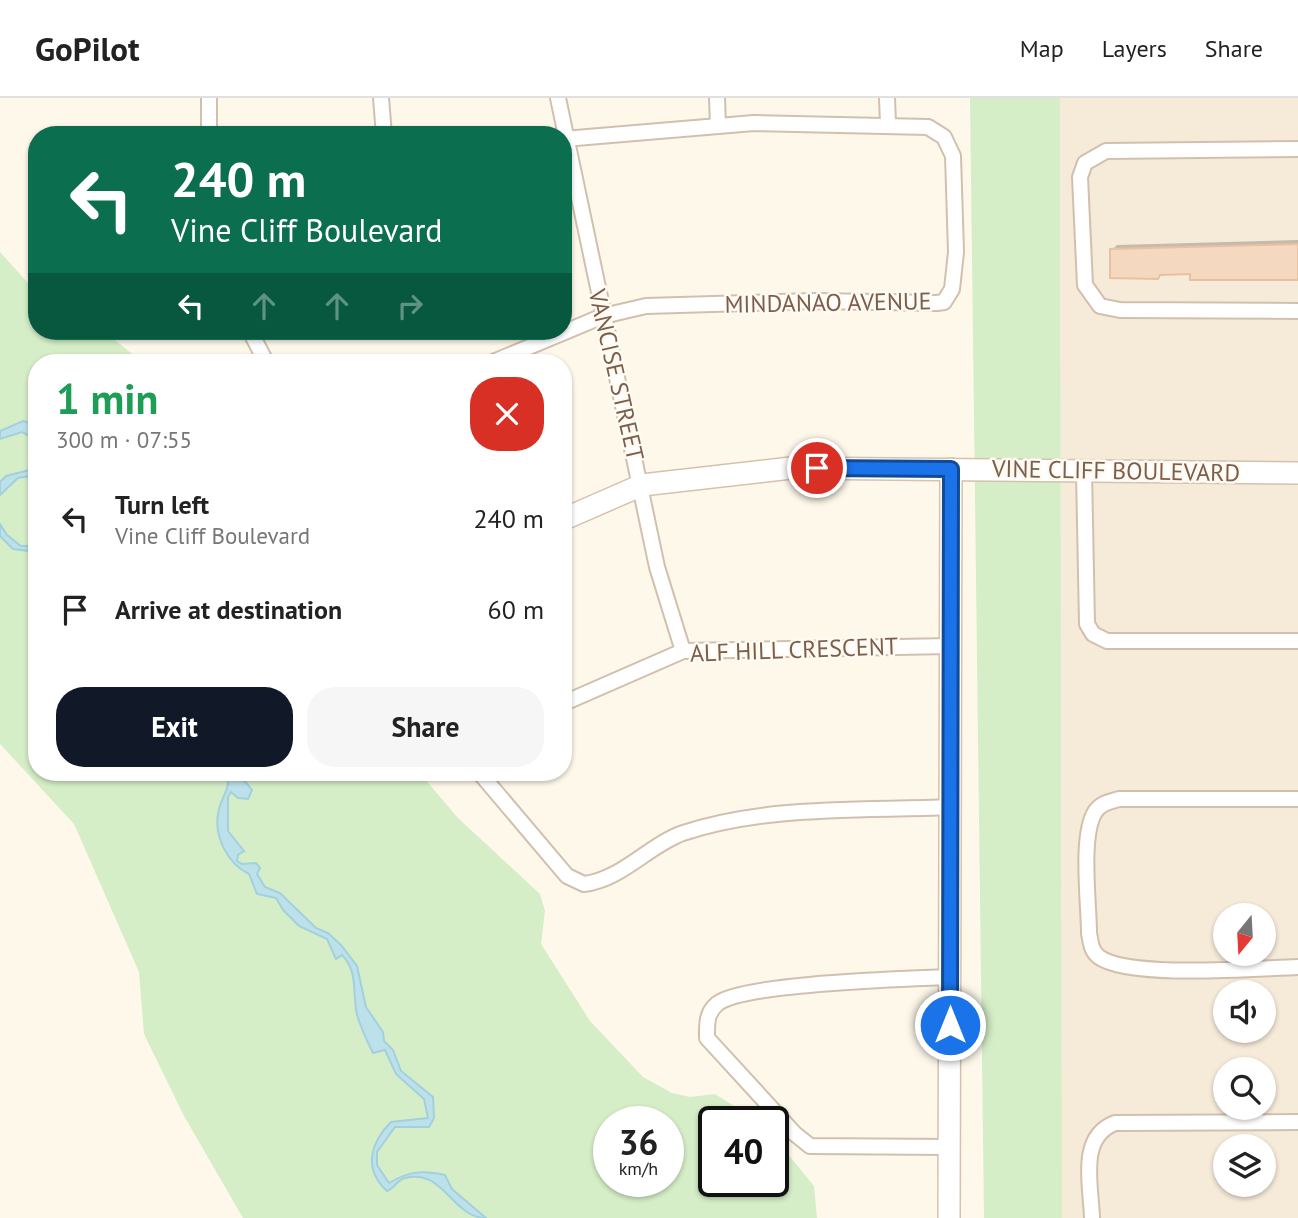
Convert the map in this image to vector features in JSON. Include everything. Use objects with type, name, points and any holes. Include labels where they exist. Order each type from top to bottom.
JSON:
[{"type":"street","points":[[209,98],[209,126]]},
{"type":"street","points":[[382,98],[384,126]]},
{"type":"street","name":"VANCISE STREET","points":[[558,98],[563,126]]},
{"type":"street","points":[[717,98],[718,126]]},
{"type":"street","points":[[572,138],[754,123],[888,124],[887,98]]},
{"type":"street","name":"MINDANAO AVENUE","points":[[572,329],[603,316],[646,306],[815,301],[944,302],[953,289],[956,252],[950,146],[944,137],[928,127],[888,124]]},
{"type":"street","points":[[1298,149],[1106,151],[1085,163],[1080,177],[1085,285],[1100,306],[1120,310],[1298,311]]},
{"type":"street","name":"VANCISE STREET","points":[[572,172],[642,485],[657,567],[683,651]]},
{"type":"street","name":"MINDANAO AVENUE","points":[[512,354],[546,340]]},
{"type":"street","name":"VINE CLIFF BOULEVARD","points":[[572,516],[642,485],[791,467],[1298,473]]},
{"type":"street","points":[[949,1218],[951,469]]},
{"type":"street","points":[[1084,471],[1087,624],[1093,634],[1107,641],[1298,641]]},
{"type":"street","name":"ALF HILL CRESCENT","points":[[572,700],[683,651],[951,646]]},
{"type":"street","points":[[487,781],[567,876],[584,884],[607,877],[680,834],[720,823],[765,815],[950,807]]},
{"type":"street","points":[[1298,799],[1119,799],[1104,803],[1096,811],[1088,827],[1088,933],[1093,951],[1101,959],[1142,970],[1298,967]]},
{"type":"street","points":[[949,1147],[810,1146],[795,1134],[708,1038],[707,1018],[718,1003],[763,989],[950,976]]},
{"type":"street","points":[[1092,1218],[1090,1160],[1094,1138],[1104,1128],[1115,1123],[1298,1122]]},
{"type":"shaded area","points":[[1060,98],[1298,98],[1298,1218],[1062,1218]]},
{"type":"green space","points":[[970,98],[1060,98],[1062,1218],[984,1218]]},
{"type":"green space","points":[[0,252],[28,283],[28,340],[115,340],[132,354],[28,354],[28,774],[0,744]]},
{"type":"green space","points":[[34,781],[427,781],[458,818],[540,894],[545,911],[541,944],[590,1021],[643,1077],[672,1093],[690,1097],[715,1094],[734,1106],[698,1106],[698,1197],[789,1197],[789,1155],[814,1186],[817,1218],[243,1218],[184,1116],[144,1034],[139,972],[74,824]]},
{"type":"water","points":[[23,421],[28,422],[28,435],[22,432],[0,439],[0,431]]},
{"type":"water","points":[[28,470],[28,476],[18,478],[0,495],[0,482],[6,476]]},
{"type":"water","points":[[0,524],[7,535],[21,546],[28,546],[28,551],[13,549],[0,536]]},
{"type":"water","points":[[245,781],[252,790],[248,799],[238,798],[231,792],[228,797],[228,831],[244,851],[238,855],[237,861],[242,864],[256,863],[260,868],[257,874],[265,887],[280,893],[316,928],[328,933],[341,945],[357,966],[366,1007],[383,1032],[384,1041],[393,1050],[401,1071],[433,1097],[434,1118],[429,1127],[395,1127],[377,1152],[377,1165],[389,1183],[416,1173],[445,1175],[452,1189],[486,1218],[474,1216],[464,1210],[429,1180],[405,1178],[387,1191],[379,1183],[372,1165],[378,1139],[391,1122],[428,1118],[424,1099],[396,1074],[385,1050],[373,1053],[357,1015],[351,969],[342,955],[336,959],[327,939],[299,926],[283,910],[276,898],[257,894],[249,874],[235,864],[224,849],[217,823],[228,783]]},
{"type":"building","points":[[1298,244],[1298,280],[1190,280],[1190,274],[1160,275],[1158,279],[1110,278],[1110,249]]},
{"type":"route","points":[[817,468],[951,469],[950,1025]]}]
